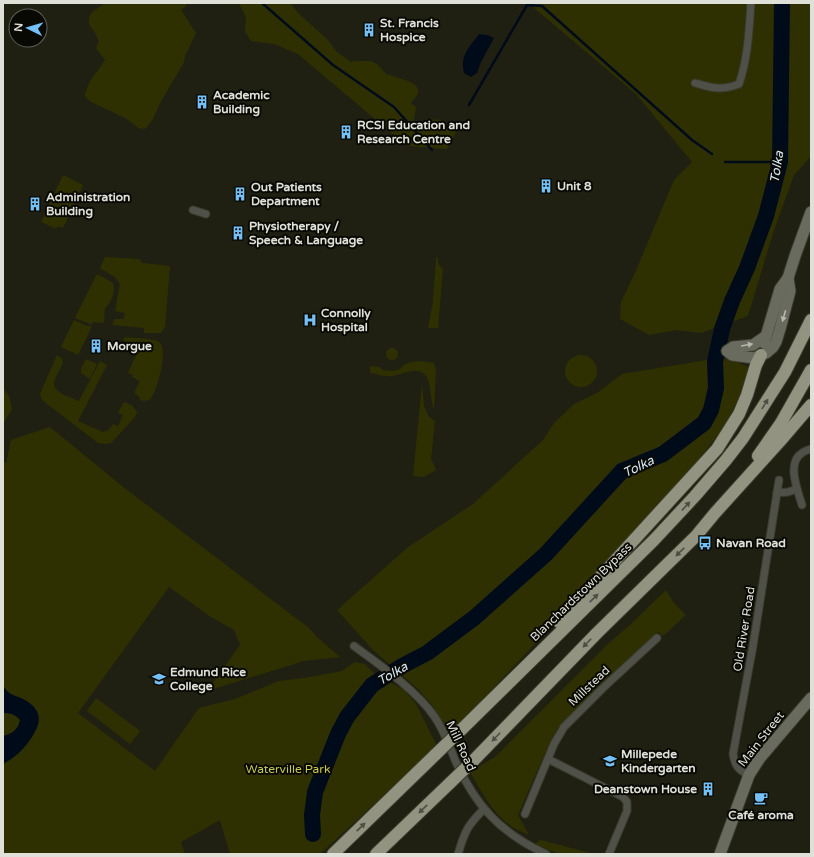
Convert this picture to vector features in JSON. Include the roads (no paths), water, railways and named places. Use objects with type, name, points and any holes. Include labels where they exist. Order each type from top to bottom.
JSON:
[{"type":"highway","name":"Blanchardstown Bypass","points":[[333,854],[654,540],[695,496],[743,438],[785,372],[811,320]]},
{"type":"highway","points":[[487,704],[520,663],[599,579],[717,449],[739,414],[761,355]]},
{"type":"highway","points":[[715,513],[781,423],[811,370]]},
{"type":"highway","points":[[376,854],[472,762],[596,633],[696,536],[811,405]]},
{"type":"street","points":[[695,83],[714,89],[731,87],[739,84],[747,48],[751,3]]},
{"type":"street","points":[[193,210],[206,214]]},
{"type":"street","points":[[761,355],[780,289],[788,278],[811,212]]},
{"type":"street","points":[[766,336],[753,345],[733,347],[727,351],[732,355],[754,358],[769,350],[776,342],[790,291],[788,278]]},
{"type":"street","points":[[802,505],[794,476],[796,458],[802,453],[811,449]]},
{"type":"street","name":"Old River Road","points":[[748,775],[735,766],[733,754],[753,646],[779,480]]},
{"type":"street","points":[[777,493],[797,489]]},
{"type":"street","name":"Millstead","points":[[525,814],[554,744],[568,722],[657,638]]},
{"type":"street","name":"Mill Road","points":[[354,646],[404,684],[434,715],[443,729],[455,760],[469,788],[484,809],[512,836],[522,843],[546,854]]},
{"type":"street","points":[[806,710],[811,698]]},
{"type":"street","name":"Main Street","points":[[720,854],[748,775],[760,758],[806,710]]},
{"type":"street","points":[[548,759],[623,797],[627,802],[627,811],[609,854]]},
{"type":"street","points":[[458,854],[470,823],[484,809]]},
{"type":"water","points":[[479,34],[494,38],[481,62],[477,73],[471,77],[464,73],[463,61],[466,52]]},
{"type":"water","points":[[3,685],[7,691],[25,700],[35,708],[39,721],[35,732],[26,745],[16,756],[3,764],[3,736],[14,731],[20,720],[12,714],[3,713]]},
{"type":"waterway","points":[[262,3],[333,65],[394,107],[432,150]]},
{"type":"waterway","name":"Tolka","points":[[313,834],[312,815],[315,792],[338,734],[347,717],[372,685],[402,666],[427,653],[474,618],[546,554],[622,471],[663,454],[704,423],[711,410],[716,388],[715,362],[722,329],[766,216],[780,162],[782,3]]},
{"type":"waterway","points":[[469,105],[527,5],[542,6],[692,140],[712,154]]},
{"type":"waterway","points":[[725,162],[780,162]]},
{"type":"place","name":"St. Francis Hospice","points":[[369,30]]},
{"type":"place","name":"Academic Building","points":[[202,102]]},
{"type":"place","name":"RCSI Education and Research Centre","points":[[346,132]]},
{"type":"place","name":"Unit 8","points":[[546,186]]},
{"type":"place","name":"Out Patients Department","points":[[240,194]]},
{"type":"place","name":"Administration Building","points":[[35,204]]},
{"type":"place","name":"Physiotherapy / Speech & Language","points":[[238,233]]},
{"type":"place","name":"Connolly Hospital","points":[[310,320]]},
{"type":"place","name":"Morgue","points":[[96,346]]},
{"type":"place","name":"Navan Road","points":[[705,543]]},
{"type":"place","name":"Edmund Rice College","points":[[159,679]]},
{"type":"place","name":"Millepede Kindergarten","points":[[610,761]]},
{"type":"place","name":"Deanstown House","points":[[708,789]]},
{"type":"place","name":"Café aroma","points":[[761,798]]},
{"type":"park label","name":"Waterville Park","points":[[288,769]]}]
